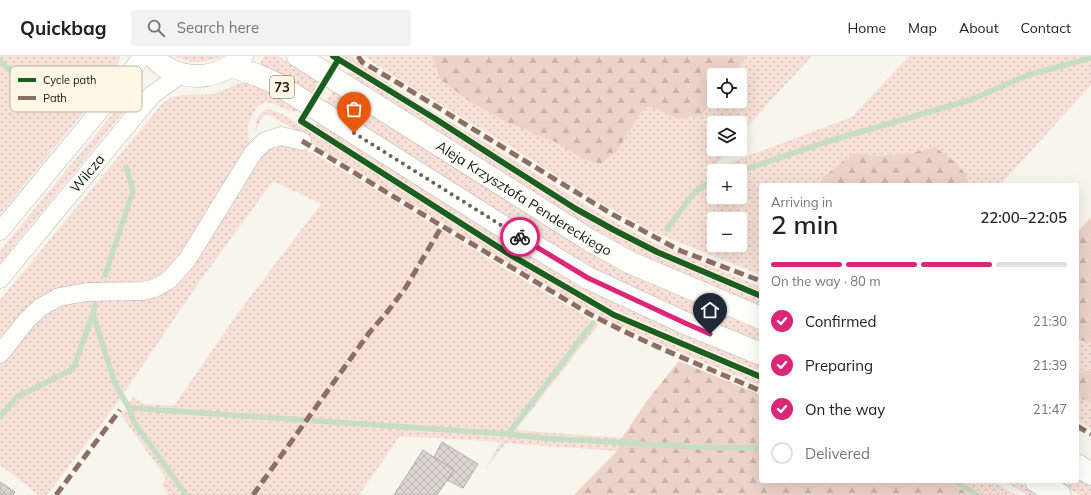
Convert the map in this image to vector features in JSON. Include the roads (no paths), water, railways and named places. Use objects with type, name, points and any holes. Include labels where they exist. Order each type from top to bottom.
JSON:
[{"type":"main road","name":"73","points":[[153,56],[161,64],[180,74],[198,76],[215,74],[237,61],[257,75],[277,84],[505,228],[588,278],[685,323],[759,353]]},
{"type":"main road","name":"Aleja Krzysztofa Pendereckiego","points":[[298,56],[591,241],[630,262],[759,317]]},
{"type":"main road","points":[[1079,466],[1091,474]]},
{"type":"main road","points":[[1039,483],[1060,495]]},
{"type":"street","points":[[135,66],[142,56]]},
{"type":"street","name":"Wilcza","points":[[142,107],[152,95],[180,74]]},
{"type":"street","points":[[0,231],[98,112]]},
{"type":"street","name":"Wilcza","points":[[0,279],[138,112]]},
{"type":"street","points":[[0,354],[27,320],[40,308],[59,297],[87,292],[143,291],[155,288],[169,280],[187,260],[253,153],[265,141],[281,136],[302,141]]},
{"type":"waterway","points":[[747,169],[826,142],[973,99],[1028,75],[1091,58]]},
{"type":"waterway","points":[[0,61],[10,70]]},
{"type":"waterway","points":[[105,275],[133,191],[126,167]]},
{"type":"waterway","points":[[667,229],[697,190],[707,185]]},
{"type":"waterway","points":[[0,417],[17,397],[73,369],[95,305]]},
{"type":"waterway","points":[[93,314],[115,384],[129,408],[134,422],[186,495]]},
{"type":"waterway","points":[[508,434],[593,323]]},
{"type":"waterway","points":[[129,408],[508,434],[542,438],[697,447],[759,448]]},
{"type":"waterway","points":[[957,483],[977,495]]}]
